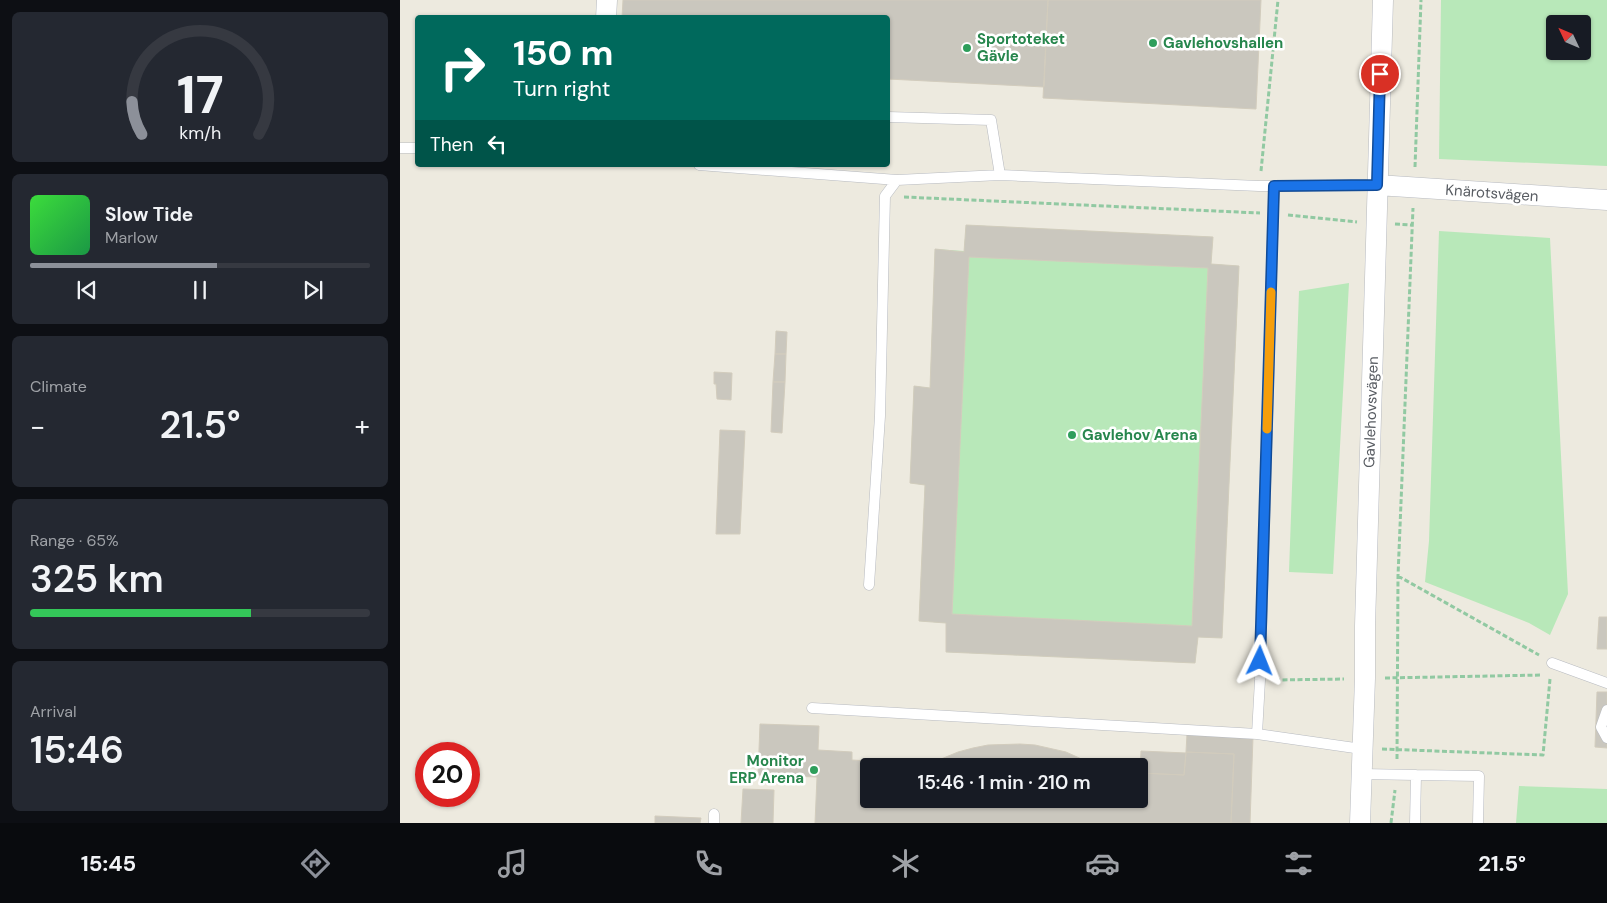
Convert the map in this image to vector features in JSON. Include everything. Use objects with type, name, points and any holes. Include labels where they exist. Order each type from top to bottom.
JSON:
[{"type":"street","points":[[606,15],[607,0]]},
{"type":"street","name":"Gavlehovsvägen","points":[[1360,823],[1383,0]]},
{"type":"street","name":"Knärotsvägen","points":[[1377,185],[1607,200]]},
{"type":"lane","points":[[890,117],[991,120],[1000,175]]},
{"type":"lane","points":[[400,148],[415,148]]},
{"type":"lane","points":[[725,167],[897,180],[1000,175],[1259,186],[1377,185]]},
{"type":"lane","points":[[869,584],[880,416],[885,196],[897,180]]},
{"type":"lane","points":[[1257,734],[1274,186]]},
{"type":"lane","points":[[1552,663],[1607,683]]},
{"type":"lane","points":[[812,708],[1257,734],[1362,749]]},
{"type":"lane","points":[[1607,710],[1601,727],[1607,738]]},
{"type":"lane","points":[[1362,774],[1479,776],[1478,823]]},
{"type":"lane","points":[[1415,823],[1416,775]]},
{"type":"path","points":[[1259,186],[1278,0]]},
{"type":"path","points":[[1391,823],[1397,749],[1398,576],[1421,0]]},
{"type":"path","points":[[885,196],[1274,214],[1376,224],[1412,225]]},
{"type":"path","points":[[1398,576],[1552,663]]},
{"type":"path","points":[[1362,749],[1542,755],[1550,675],[1431,677]]},
{"type":"green space","points":[[1441,0],[1607,0],[1607,166],[1439,159]]},
{"type":"green space","name":"Gavlehov Arena","points":[[966,225],[1213,237],[1211,264],[1239,266],[1222,638],[1198,637],[1195,663],[946,652],[946,623],[919,621],[925,485],[910,483],[914,386],[930,388],[935,249],[964,251]]},
{"type":"green space","points":[[1439,231],[1550,238],[1568,594],[1550,635],[1529,623],[1425,582],[1429,541]]},
{"type":"green space","points":[[1349,283],[1333,574],[1289,572],[1299,291]]},
{"type":"green space","points":[[1519,786],[1607,789],[1607,823],[1516,823]]},
{"type":"building","name":"Sportoteket Gävle","points":[[623,0],[1048,0],[1044,87],[890,79],[890,15],[622,15]]},
{"type":"building","name":"Gavlehovshallen","points":[[1048,0],[1261,0],[1256,109],[1043,98]]},
{"type":"building","points":[[966,225],[1213,237],[1211,264],[1239,266],[1222,638],[1198,637],[1195,663],[946,652],[946,623],[919,621],[925,485],[910,483],[914,386],[930,388],[935,249],[964,252]],"holes":[[[969,257],[1208,268],[1192,626],[952,614]]]},
{"type":"building","points":[[776,331],[787,332],[786,354],[775,354]]},
{"type":"building","points":[[775,354],[786,354],[785,382],[773,382]]},
{"type":"building","points":[[714,372],[732,373],[731,400],[717,399]]},
{"type":"building","points":[[773,382],[785,382],[782,433],[771,432]]},
{"type":"building","points":[[720,430],[745,431],[740,534],[716,534]]},
{"type":"building","points":[[1599,617],[1607,617],[1607,649],[1597,649]]},
{"type":"building","points":[[1597,692],[1607,692],[1607,748],[1595,747]]},
{"type":"building","name":"Monitor ERP Arena","points":[[760,724],[819,726],[818,750],[852,752],[852,760],[860,760],[860,808],[1148,808],[1148,773],[1184,775],[1186,752],[1234,754],[1231,823],[815,823],[817,777],[758,775]]},
{"type":"building","points":[[1187,734],[1253,737],[1250,823],[1231,823],[1234,754],[1186,752]]},
{"type":"building","name":"Monitor ERP Arena","points":[[988,745],[1035,745],[1066,752],[1079,758],[944,758],[958,752]]},
{"type":"building","points":[[1141,751],[1186,753],[1184,775],[1148,773],[1148,758],[1141,758]]},
{"type":"building","points":[[743,789],[774,790],[773,823],[741,823]]},
{"type":"building","points":[[655,816],[701,818],[700,823],[655,823]]},
{"type":"slow traffic","points":[[1267,429],[1271,292]]},
{"type":"place","name":"Gavlehovshallen","points":[[1153,43]]},
{"type":"place","name":"Sportoteket Gävle","points":[[967,48]]},
{"type":"place","name":"Gavlehov Arena","points":[[1072,435]]},
{"type":"place","name":"Monitor ERP Arena","points":[[814,770]]},
{"type":"route","points":[[1260,661],[1274,186],[1377,185],[1380,74]]}]
